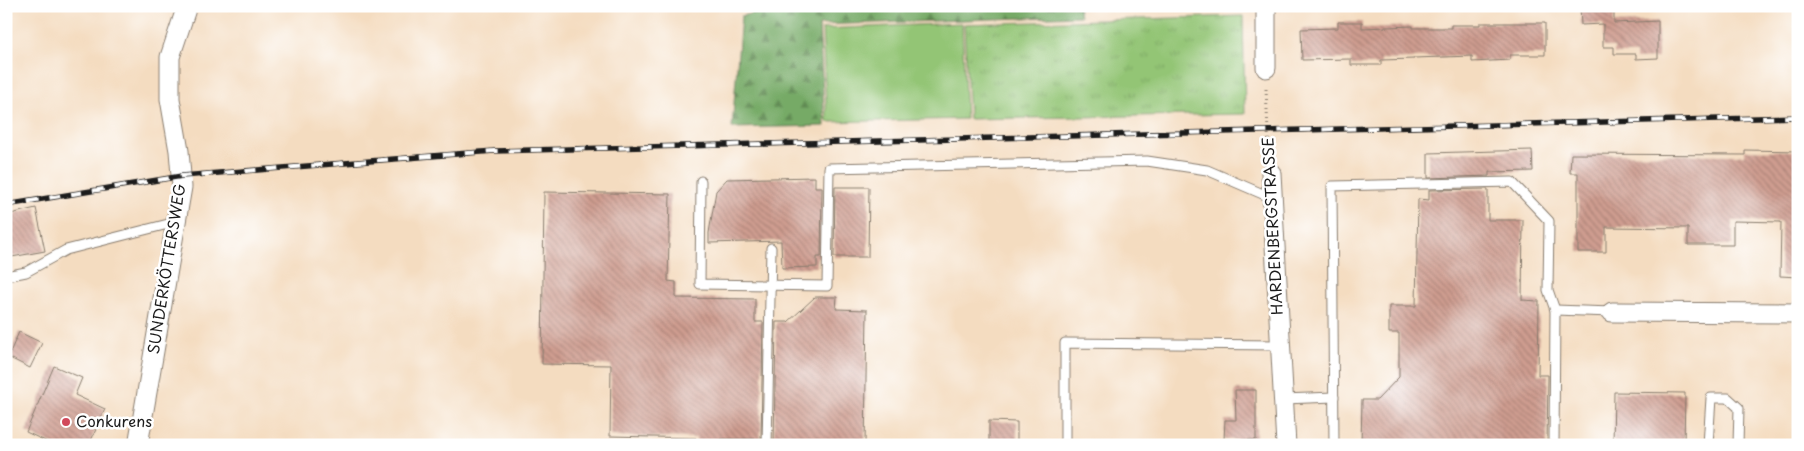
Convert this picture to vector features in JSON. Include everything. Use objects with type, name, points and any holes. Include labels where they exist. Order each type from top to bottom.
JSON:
[{"type":"street","name":"SUNDERKÖTTERSWEG","points":[[138,445],[176,222],[182,176],[170,99],[170,56],[187,6]]},
{"type":"street","points":[[1266,6],[1266,68]]},
{"type":"street","name":"HARDENBERGSTRASSE","points":[[1271,173],[1286,445]]},
{"type":"street","points":[[1612,312],[1798,313]]},
{"type":"lane","points":[[702,181],[700,284],[827,286],[829,168],[1147,161],[1207,170],[1272,198]]},
{"type":"lane","points":[[1334,445],[1332,186],[1512,182],[1549,221],[1548,290],[1555,310],[1554,445]]},
{"type":"lane","points":[[6,276],[26,272],[66,250],[176,222]]},
{"type":"lane","points":[[767,445],[771,248]]},
{"type":"lane","points":[[1555,310],[1612,312]]},
{"type":"lane","points":[[1065,445],[1065,343],[1280,346]]},
{"type":"lane","points":[[1284,399],[1334,397]]},
{"type":"lane","points":[[1708,445],[1711,398],[1728,398],[1739,408],[1738,445]]},
{"type":"path","name":"HARDENBERGSTRASSE","points":[[1266,68],[1271,173]]},
{"type":"green space","points":[[785,6],[1078,6],[1080,16],[819,25],[825,126],[732,128],[741,16]]},
{"type":"green space","points":[[1243,16],[1245,114],[969,119],[964,24]]},
{"type":"green space","points":[[962,23],[966,119],[827,122],[822,29]]},
{"type":"building","points":[[1580,6],[1614,6],[1614,23],[1658,21],[1658,58],[1636,59],[1636,54],[1614,54],[1614,47],[1603,47],[1603,24],[1581,25]]},
{"type":"building","points":[[1338,22],[1362,22],[1362,28],[1413,26],[1413,28],[1451,28],[1451,25],[1480,25],[1480,23],[1545,23],[1545,55],[1510,55],[1510,60],[1472,62],[1472,56],[1381,60],[1381,65],[1351,65],[1351,59],[1302,60],[1301,29],[1338,28]]},
{"type":"building","points":[[1532,150],[1533,171],[1489,172],[1489,176],[1428,178],[1428,153]]},
{"type":"building","points":[[1745,150],[1798,151],[1798,277],[1780,276],[1781,222],[1733,221],[1733,245],[1688,245],[1688,228],[1606,227],[1606,252],[1578,252],[1578,173],[1570,173],[1571,154],[1745,155]]},
{"type":"building","points":[[815,177],[815,187],[822,187],[821,257],[817,257],[817,267],[782,268],[781,241],[709,243],[716,191],[727,179]]},
{"type":"building","points":[[835,187],[869,187],[868,257],[834,257]]},
{"type":"building","points":[[1488,189],[1488,220],[1523,220],[1522,300],[1539,301],[1538,375],[1548,375],[1547,445],[1361,445],[1362,400],[1377,400],[1399,377],[1399,333],[1389,333],[1389,306],[1416,306],[1418,199],[1429,200],[1429,190]]},
{"type":"building","points":[[544,192],[670,194],[668,281],[676,282],[676,298],[755,299],[755,322],[763,322],[761,439],[720,439],[720,445],[696,445],[696,438],[610,436],[611,365],[542,364]]},
{"type":"building","points":[[36,208],[45,251],[6,258],[6,215]]},
{"type":"building","points":[[815,297],[837,297],[836,309],[867,310],[865,445],[774,445],[776,322],[788,322]]},
{"type":"building","points":[[19,332],[42,343],[30,368],[8,357]]},
{"type":"building","points":[[54,366],[82,378],[75,395],[105,409],[89,445],[54,445],[26,432]]},
{"type":"building","points":[[1235,390],[1256,390],[1256,440],[1224,440],[1225,420],[1236,420]]},
{"type":"building","points":[[1614,392],[1685,393],[1684,445],[1613,445]]},
{"type":"building","points":[[989,421],[1017,422],[1017,445],[989,445]]},
{"type":"railway","points":[[6,205],[182,176],[494,151],[1798,117]]},
{"type":"place","name":"Conkurens","points":[[66,422]]}]
